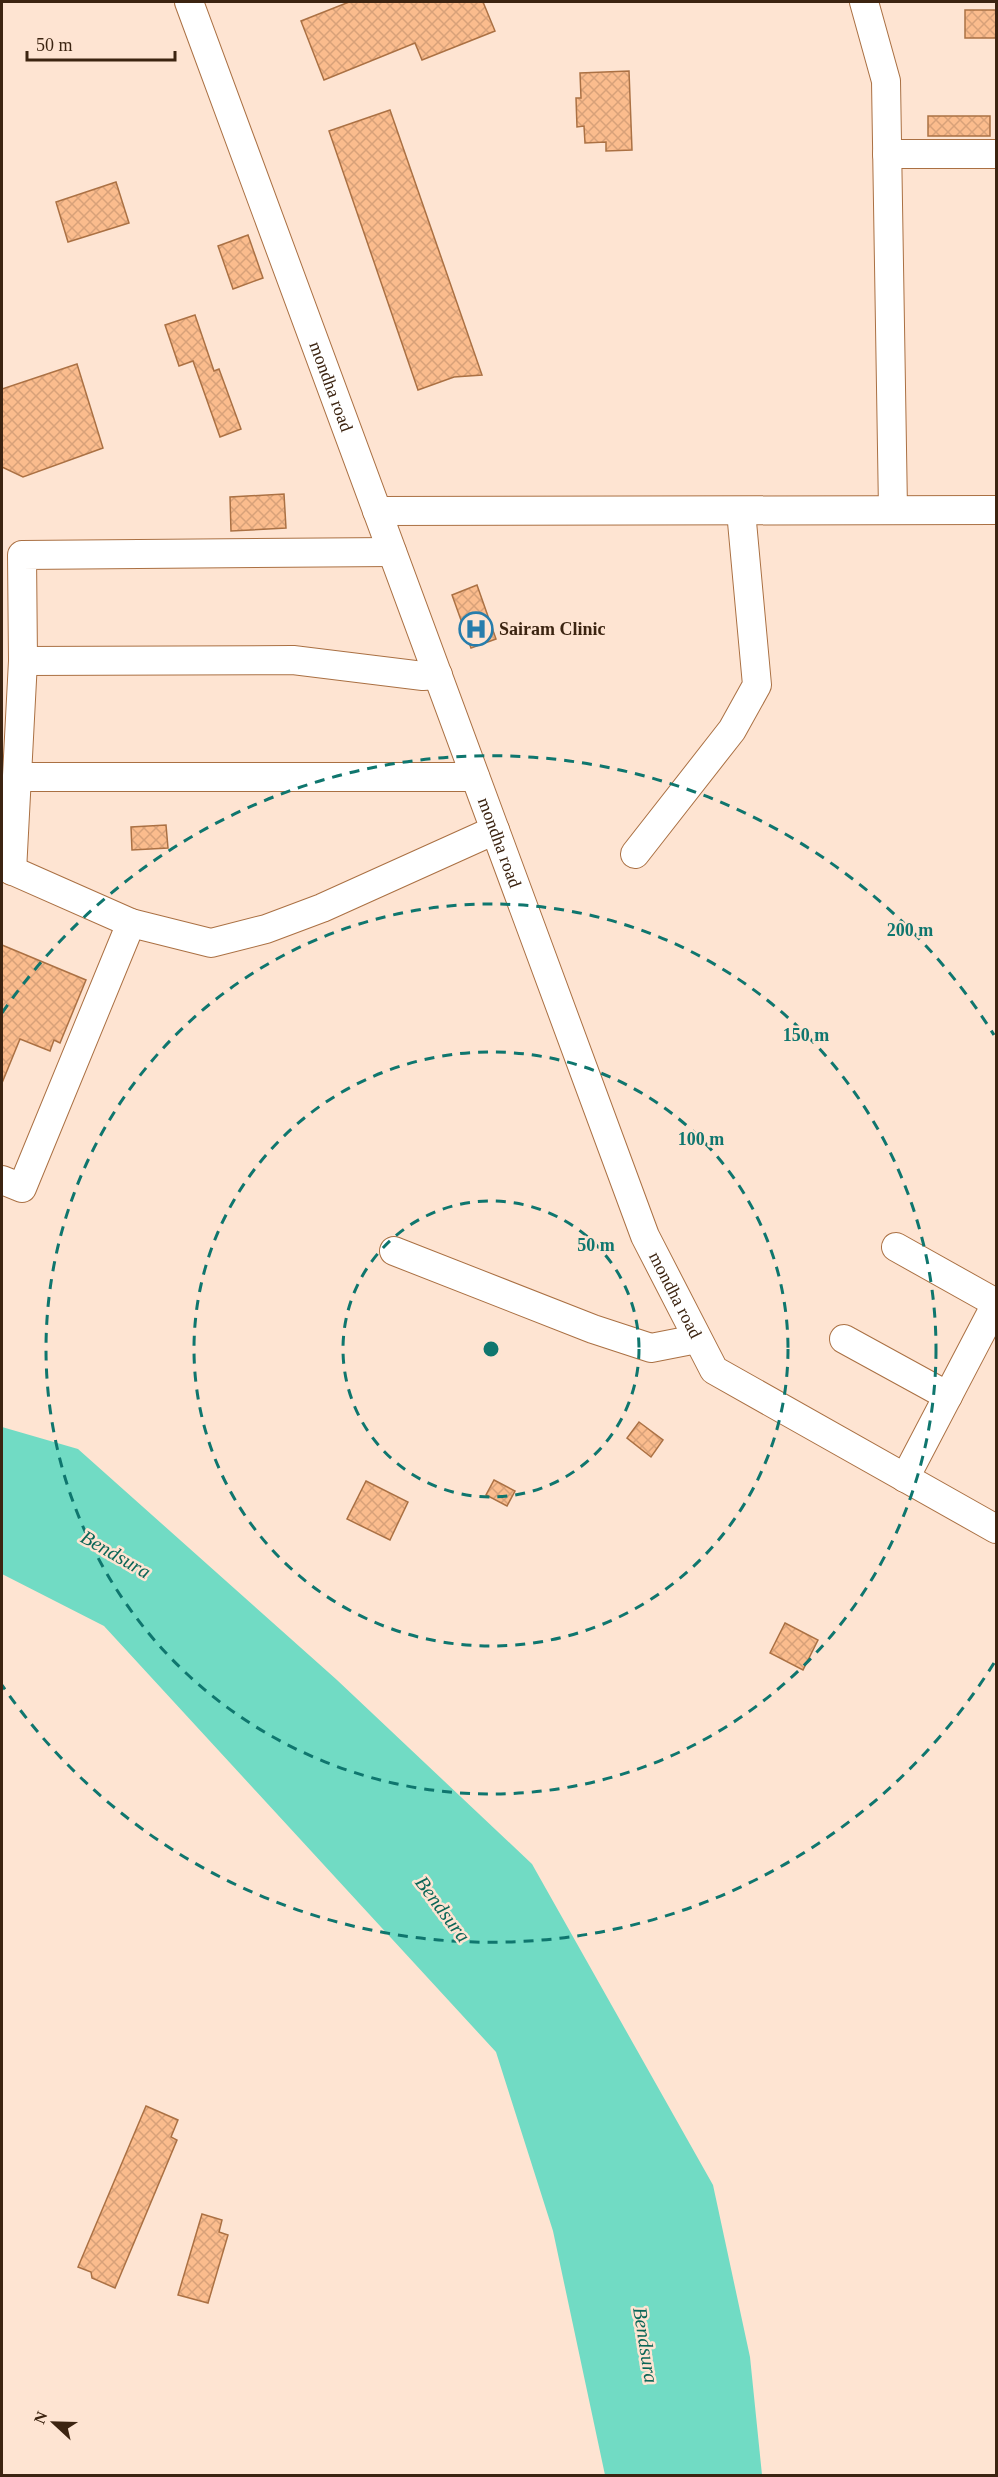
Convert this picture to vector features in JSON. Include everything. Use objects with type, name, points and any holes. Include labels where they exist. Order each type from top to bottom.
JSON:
[{"type":"street","name":"mondha road","points":[[189,2],[645,1236],[697,1339],[714,1370],[996,1529]]},
{"type":"street","points":[[864,2],[886,81],[893,510]]},
{"type":"street","points":[[887,154],[996,154]]},
{"type":"street","points":[[377,511],[996,510]]},
{"type":"street","points":[[635,854],[732,730],[757,685],[741,511]]},
{"type":"street","points":[[392,552],[22,555],[23,661],[19,777],[7,868],[131,923],[211,943],[266,929],[322,908],[495,830]]},
{"type":"street","points":[[23,661],[293,660],[423,676],[438,675]]},
{"type":"street","points":[[19,777],[475,777]]},
{"type":"street","points":[[2,1180],[22,1188],[131,923]]},
{"type":"street","points":[[896,1247],[996,1304],[905,1478]]},
{"type":"street","points":[[394,1251],[593,1329],[651,1348],[697,1339]]},
{"type":"street","points":[[844,1339],[948,1396]]},
{"type":"water","name":"Bendsura","points":[[2,1427],[78,1449],[337,1680],[532,1864],[713,2185],[750,2357],[762,2475],[605,2475],[553,2231],[496,2052],[104,1626],[2,1574]]},
{"type":"building","points":[[349,2],[483,2],[495,31],[422,60],[415,43],[324,80],[301,21]]},
{"type":"building","points":[[965,10],[996,10],[996,38],[965,38]]},
{"type":"building","points":[[629,71],[632,150],[606,151],[606,142],[585,143],[584,126],[577,127],[576,98],[581,98],[580,73]]},
{"type":"building","points":[[390,110],[482,375],[454,377],[418,390],[329,131]]},
{"type":"building","points":[[928,116],[990,116],[990,136],[928,136]]},
{"type":"building","points":[[116,182],[129,223],[68,242],[56,202]]},
{"type":"building","points":[[248,235],[263,278],[233,289],[218,246]]},
{"type":"building","points":[[195,315],[214,371],[219,369],[241,429],[220,437],[193,361],[179,366],[165,325]]},
{"type":"building","points":[[77,364],[103,448],[23,477],[2,467],[2,389]]},
{"type":"building","points":[[284,494],[286,528],[231,531],[230,497]]},
{"type":"building","points":[[477,585],[496,639],[471,648],[452,595]]},
{"type":"building","points":[[166,825],[168,848],[132,850],[131,827]]},
{"type":"building","points":[[2,945],[86,980],[60,1043],[54,1040],[50,1051],[20,1039],[2,1083]]},
{"type":"building","points":[[639,1422],[663,1440],[651,1457],[627,1438]]},
{"type":"building","points":[[494,1480],[515,1491],[507,1506],[486,1495]]},
{"type":"building","points":[[366,1481],[408,1502],[390,1540],[347,1519]]},
{"type":"building","points":[[785,1623],[818,1640],[803,1670],[770,1653]]},
{"type":"building","points":[[146,2106],[178,2120],[171,2137],[177,2140],[115,2288],[92,2278],[91,2272],[78,2267]]},
{"type":"building","points":[[202,2214],[222,2220],[219,2232],[228,2235],[208,2303],[178,2295]]},
{"type":"place","name":"Sairam Clinic","points":[[476,629]]}]
